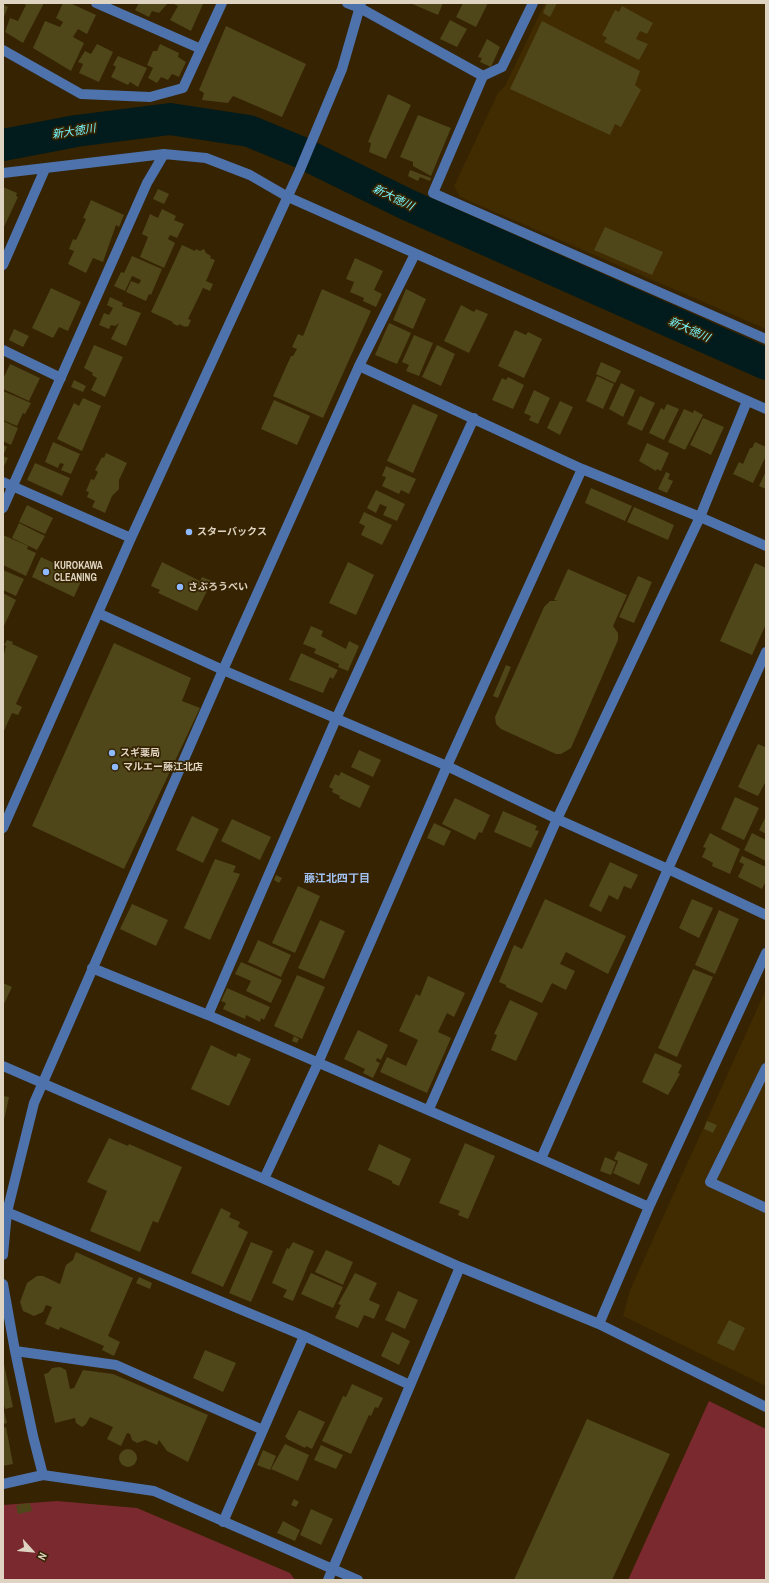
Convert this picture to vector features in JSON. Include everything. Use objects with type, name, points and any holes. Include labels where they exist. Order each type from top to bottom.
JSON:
[{"type":"street","points":[[96,3],[201,49]]},
{"type":"street","points":[[3,50],[81,94],[150,97],[183,88],[222,3]]},
{"type":"street","points":[[347,3],[360,5],[483,76]]},
{"type":"street","points":[[533,3],[502,67],[483,76],[433,193],[766,339]]},
{"type":"street","points":[[3,828],[131,538],[299,172],[342,69],[360,5]]},
{"type":"street","points":[[3,508],[7,484],[61,378],[146,183],[164,154]]},
{"type":"street","points":[[3,174],[164,154],[206,158],[250,175],[288,197],[766,409]]},
{"type":"street","points":[[3,265],[45,169]]},
{"type":"street","points":[[3,1255],[7,1212],[34,1102],[223,670],[359,366],[415,254]]},
{"type":"street","points":[[3,350],[61,378]]},
{"type":"street","points":[[359,366],[582,469],[700,517],[766,546]]},
{"type":"street","points":[[429,1109],[557,819],[700,517],[746,401]]},
{"type":"street","points":[[208,1015],[336,719],[474,418]]},
{"type":"street","points":[[264,1179],[318,1063],[447,766],[582,469]]},
{"type":"street","points":[[7,484],[131,538]]},
{"type":"street","points":[[98,613],[223,670],[447,766],[557,819],[766,915]]},
{"type":"street","points":[[541,1159],[668,869],[766,652]]},
{"type":"street","points":[[599,1324],[649,1208],[762,973],[766,953]]},
{"type":"street","points":[[92,968],[208,1015],[429,1109],[649,1208]]},
{"type":"street","points":[[3,1066],[264,1179],[460,1267],[599,1324],[766,1408]]},
{"type":"street","points":[[766,1068],[710,1182],[766,1208]]},
{"type":"street","points":[[7,1212],[304,1336],[410,1385]]},
{"type":"street","points":[[328,1580],[331,1569],[460,1267]]},
{"type":"street","points":[[3,1284],[15,1351],[43,1475]]},
{"type":"street","points":[[223,1522],[304,1336]]},
{"type":"street","points":[[15,1351],[116,1366],[263,1430]]},
{"type":"street","points":[[3,1484],[43,1475],[154,1491],[358,1580]]},
{"type":"shaded area","points":[[545,3],[766,3],[766,329],[460,197],[454,186],[498,93],[505,86]]},
{"type":"shaded area","points":[[766,989],[766,1386],[623,1316],[630,1290]]},
{"type":"shaded area","points":[[709,1401],[766,1429],[766,1580],[628,1580]]},
{"type":"shaded area","points":[[57,1501],[137,1508],[290,1573],[295,1580],[3,1580],[3,1505]]},
{"type":"building","points":[[22,3],[44,3],[23,43],[5,32],[10,18],[18,21],[26,5]]},
{"type":"building","points":[[63,3],[70,3],[96,15],[87,34],[78,29],[73,37],[84,43],[71,71],[33,48],[45,21],[60,27],[63,22],[56,18]]},
{"type":"building","points":[[139,3],[168,3],[159,13],[152,11],[149,17],[135,10]]},
{"type":"building","points":[[172,3],[203,4],[191,31],[170,20],[178,6]]},
{"type":"building","points":[[410,3],[443,3],[438,15]]},
{"type":"building","points":[[463,3],[488,3],[476,27],[456,17]]},
{"type":"building","points":[[547,3],[557,3],[550,17],[543,13]]},
{"type":"building","points":[[3,4],[8,7],[3,19]]},
{"type":"building","points":[[622,6],[653,23],[647,34],[640,31],[636,39],[648,44],[639,60],[604,42],[607,38],[602,35],[615,10],[619,12]]},
{"type":"building","points":[[450,20],[467,29],[457,47],[440,39]]},
{"type":"building","points":[[542,21],[640,71],[635,85],[641,90],[621,127],[615,124],[610,135],[510,89]]},
{"type":"building","points":[[226,26],[306,64],[282,117],[233,96],[228,103],[202,100],[204,93],[199,90]]},
{"type":"building","points":[[487,39],[500,47],[491,67],[480,62],[482,58],[478,57]]},
{"type":"building","points":[[97,44],[113,52],[99,82],[79,73],[83,64],[78,62],[85,51],[91,54]]},
{"type":"building","points":[[160,44],[179,53],[178,57],[186,62],[179,77],[172,74],[168,80],[161,77],[157,83],[148,78],[153,68],[147,65],[153,51],[157,51]]},
{"type":"building","points":[[118,56],[147,68],[138,87],[130,82],[128,85],[111,77],[116,67],[113,65]]},
{"type":"building","points":[[388,94],[411,105],[386,159],[369,152],[371,143],[368,142]]},
{"type":"building","points":[[418,115],[451,128],[431,176],[413,166],[413,162],[400,157]]},
{"type":"building","points":[[410,170],[431,178],[430,181],[420,177],[418,181],[408,176]]},
{"type":"building","points":[[3,187],[17,193],[16,196],[18,197],[3,229]]},
{"type":"building","points":[[158,189],[169,194],[164,204],[153,199]]},
{"type":"building","points":[[91,200],[124,215],[119,227],[116,225],[103,262],[93,258],[86,273],[68,264],[74,251],[69,249],[73,239],[76,240],[86,219],[83,218]]},
{"type":"building","points":[[162,209],[176,216],[174,220],[184,224],[177,238],[170,235],[168,239],[175,243],[164,268],[140,257],[148,237],[142,234],[150,214],[158,218]]},
{"type":"building","points":[[605,227],[663,252],[652,275],[594,250]]},
{"type":"building","points":[[182,245],[195,251],[196,249],[200,251],[204,249],[206,253],[211,256],[210,258],[215,260],[206,281],[213,284],[210,291],[203,288],[188,319],[191,320],[188,327],[179,324],[178,326],[172,323],[173,322],[151,312]]},
{"type":"building","points":[[132,256],[162,269],[151,295],[149,294],[146,301],[126,292],[131,281],[139,284],[141,280],[132,276],[125,291],[114,286],[121,272],[124,273]]},
{"type":"building","points":[[355,258],[383,271],[374,290],[382,294],[376,307],[363,301],[364,298],[350,292],[354,282],[346,279]]},
{"type":"building","points":[[51,288],[81,302],[68,331],[59,327],[53,338],[32,328]]},
{"type":"building","points":[[322,289],[371,311],[323,418],[273,396],[291,356],[293,356],[297,349],[292,347],[298,334],[303,336]]},
{"type":"building","points":[[406,289],[426,299],[413,329],[393,320]]},
{"type":"building","points":[[110,297],[123,303],[122,306],[141,313],[126,346],[111,339],[119,323],[115,326],[111,325],[109,329],[99,325],[104,313],[109,315],[113,308],[107,305]]},
{"type":"building","points":[[461,305],[474,312],[476,309],[488,314],[469,353],[444,341]]},
{"type":"building","points":[[389,323],[411,333],[397,364],[375,355]]},
{"type":"building","points":[[14,329],[29,336],[23,347],[9,340]]},
{"type":"building","points":[[515,330],[526,335],[528,332],[542,339],[524,378],[498,366]]},
{"type":"building","points":[[414,335],[433,343],[419,376],[406,371],[409,365],[402,362]]},
{"type":"building","points":[[94,345],[123,357],[105,397],[91,390],[97,378],[92,375],[93,373],[84,368]]},
{"type":"building","points":[[437,345],[455,354],[441,386],[422,377]]},
{"type":"building","points":[[601,362],[621,371],[615,383],[596,374]]},
{"type":"building","points":[[10,364],[40,378],[29,401],[3,389],[3,379]]},
{"type":"building","points":[[597,376],[614,384],[603,409],[586,401]]},
{"type":"building","points":[[508,377],[524,385],[513,409],[492,400],[502,378],[506,380]]},
{"type":"building","points":[[74,380],[86,386],[83,392],[71,387]]},
{"type":"building","points":[[621,383],[635,390],[623,417],[609,409]]},
{"type":"building","points":[[534,390],[550,398],[538,424],[529,420],[531,416],[524,413]]},
{"type":"building","points":[[3,391],[31,403],[25,414],[23,413],[17,426],[3,420]]},
{"type":"building","points":[[640,396],[655,403],[642,431],[627,424]]},
{"type":"building","points":[[83,398],[101,406],[82,451],[57,439],[74,403],[79,406]]},
{"type":"building","points":[[274,400],[310,416],[297,445],[261,429]]},
{"type":"building","points":[[560,401],[573,407],[560,435],[547,428]]},
{"type":"building","points":[[413,404],[438,415],[413,473],[387,461]]},
{"type":"building","points":[[667,404],[679,409],[664,440],[649,433],[661,408],[664,410]]},
{"type":"building","points":[[684,409],[693,413],[694,410],[703,415],[685,450],[668,442]]},
{"type":"building","points":[[703,418],[724,427],[711,455],[690,445]]},
{"type":"building","points":[[3,421],[18,428],[11,445],[3,441]]},
{"type":"building","points":[[53,442],[80,454],[71,474],[61,470],[64,464],[60,463],[58,468],[45,462]]},
{"type":"building","points":[[755,442],[766,447],[766,456],[753,483],[733,474],[739,462],[743,464],[750,448],[752,448]]},
{"type":"building","points":[[647,443],[669,453],[661,471],[657,469],[656,471],[639,461]]},
{"type":"building","points":[[3,445],[7,447],[3,456]]},
{"type":"building","points":[[106,453],[127,463],[119,480],[119,489],[112,496],[105,513],[92,507],[95,501],[87,497],[89,492],[86,491],[91,479],[94,480],[98,472],[95,470]]},
{"type":"building","points":[[3,456],[8,458],[3,468]]},
{"type":"building","points":[[35,463],[70,478],[62,496],[27,480]]},
{"type":"building","points":[[386,466],[416,479],[409,494],[401,490],[399,494],[382,486],[386,477],[382,476]]},
{"type":"building","points":[[766,471],[766,489],[759,486]]},
{"type":"building","points":[[666,472],[670,474],[668,479],[673,481],[667,493],[658,489]]},
{"type":"building","points":[[591,488],[632,506],[625,521],[585,503]]},
{"type":"building","points":[[376,490],[405,504],[397,521],[383,515],[387,507],[380,504],[376,513],[367,508]]},
{"type":"building","points":[[27,505],[53,518],[45,534],[19,522]]},
{"type":"building","points":[[634,507],[674,525],[668,540],[627,522]]},
{"type":"building","points":[[364,512],[392,525],[382,545],[361,535],[365,526],[359,523]]},
{"type":"building","points":[[19,523],[45,536],[37,550],[12,538]]},
{"type":"building","points":[[3,535],[28,546],[27,549],[36,553],[26,576],[3,565]]},
{"type":"building","points":[[41,557],[83,577],[74,597],[32,577]]},
{"type":"building","points":[[162,562],[200,581],[202,577],[212,581],[197,611],[158,593],[160,590],[151,586]]},
{"type":"building","points":[[348,562],[374,575],[356,615],[329,603]]},
{"type":"building","points":[[755,563],[766,568],[766,624],[752,655],[720,641]]},
{"type":"building","points":[[568,569],[627,595],[613,626],[618,633],[618,640],[571,748],[561,754],[556,754],[501,729],[496,724],[495,717],[544,607],[550,601],[558,601],[554,600]]},
{"type":"building","points":[[3,570],[24,579],[16,596],[3,590]]},
{"type":"building","points":[[638,576],[652,582],[634,623],[619,617]]},
{"type":"building","points":[[3,593],[16,600],[3,628]]},
{"type":"building","points":[[311,626],[323,631],[321,636],[346,649],[349,641],[359,646],[348,671],[338,667],[339,664],[314,653],[316,649],[303,644]]},
{"type":"building","points":[[7,640],[13,642],[12,644],[38,656],[16,704],[22,707],[18,715],[12,713],[3,733],[3,658],[6,646],[4,645]]},
{"type":"building","name":"マルエー藤江北店","points":[[114,643],[191,678],[182,701],[200,708],[124,869],[32,826]]},
{"type":"building","points":[[301,653],[338,670],[333,679],[330,677],[323,693],[289,680]]},
{"type":"building","points":[[506,665],[511,667],[498,698],[493,696]]},
{"type":"building","points":[[758,744],[765,747],[766,744],[766,781],[758,796],[738,787]]},
{"type":"building","points":[[359,750],[381,760],[373,777],[351,767]]},
{"type":"building","points":[[341,772],[370,786],[360,808],[339,798],[340,796],[332,792],[333,789],[329,787],[335,774],[339,776]]},
{"type":"building","points":[[735,797],[759,808],[744,840],[721,829]]},
{"type":"building","points":[[455,798],[490,815],[482,833],[479,832],[475,840],[442,824]]},
{"type":"building","points":[[503,811],[537,826],[535,830],[539,831],[531,848],[494,832]]},
{"type":"building","points":[[192,816],[219,829],[203,863],[176,850]]},
{"type":"building","points":[[766,816],[766,834],[759,830]]},
{"type":"building","points":[[232,819],[271,837],[260,860],[221,841]]},
{"type":"building","points":[[434,823],[451,831],[444,846],[427,838]]},
{"type":"building","points":[[710,833],[740,849],[730,874],[712,866],[713,863],[702,857],[706,848],[703,847]]},
{"type":"building","points":[[752,833],[766,840],[766,861],[744,850]]},
{"type":"building","points":[[742,856],[766,867],[766,881],[762,889],[738,877],[744,864],[739,862]]},
{"type":"building","points":[[215,859],[236,866],[233,872],[240,874],[210,940],[184,928]]},
{"type":"building","points":[[610,862],[638,875],[631,889],[624,886],[618,900],[609,895],[601,912],[589,906]]},
{"type":"building","points":[[276,875],[282,878],[279,883],[274,880]]},
{"type":"building","points":[[298,886],[320,896],[295,953],[272,943]]},
{"type":"building","points":[[545,899],[626,936],[608,974],[566,952],[560,964],[575,971],[566,990],[552,983],[542,1003],[506,987],[506,985],[499,982],[514,945],[522,949]]},
{"type":"building","points":[[692,899],[713,908],[699,938],[679,928]]},
{"type":"building","points":[[132,904],[168,920],[156,946],[120,929]]},
{"type":"building","points":[[719,910],[739,919],[715,974],[695,965]]},
{"type":"building","points":[[320,920],[345,931],[324,979],[298,968]]},
{"type":"building","points":[[258,940],[291,955],[281,977],[248,962]]},
{"type":"building","points":[[241,962],[282,980],[271,1003],[246,991],[251,981],[235,974]]},
{"type":"building","points":[[693,969],[713,977],[677,1057],[658,1048]]},
{"type":"building","points":[[297,975],[325,987],[302,1039],[274,1026]]},
{"type":"building","points":[[428,976],[465,993],[454,1017],[447,1013],[438,1032],[451,1038],[427,1093],[380,1072],[387,1057],[406,1066],[418,1040],[399,1031],[416,994],[420,996]]},
{"type":"building","points":[[3,983],[12,987],[3,1006]]},
{"type":"building","points":[[227,988],[270,1007],[264,1020],[261,1018],[260,1022],[246,1015],[245,1019],[223,1009],[226,1003],[221,1001]]},
{"type":"building","points":[[510,1000],[538,1013],[516,1061],[491,1050],[497,1035],[494,1034]]},
{"type":"building","points":[[358,1030],[388,1045],[381,1060],[377,1058],[376,1061],[380,1063],[373,1078],[363,1073],[365,1069],[344,1059]]},
{"type":"building","points":[[294,1036],[299,1039],[297,1043],[292,1041]]},
{"type":"building","points":[[211,1045],[236,1057],[238,1053],[251,1059],[229,1106],[191,1089]]},
{"type":"building","points":[[655,1053],[682,1065],[678,1073],[680,1074],[668,1095],[642,1082]]},
{"type":"building","points":[[3,1096],[9,1097],[4,1120],[3,1120]]},
{"type":"building","points":[[707,1121],[717,1125],[713,1133],[704,1129]]},
{"type":"building","points":[[109,1138],[128,1146],[129,1144],[182,1167],[158,1223],[153,1221],[140,1252],[90,1231],[107,1191],[87,1182]]},
{"type":"building","points":[[465,1143],[495,1156],[468,1219],[458,1215],[460,1211],[439,1203]]},
{"type":"building","points":[[379,1144],[411,1159],[399,1186],[392,1183],[392,1181],[368,1170]]},
{"type":"building","points":[[618,1151],[648,1164],[639,1185],[613,1173],[618,1161],[614,1159]]},
{"type":"building","points":[[605,1157],[616,1162],[611,1175],[600,1171]]},
{"type":"building","points":[[221,1208],[231,1213],[229,1217],[240,1222],[238,1227],[248,1232],[223,1287],[191,1273]]},
{"type":"building","points":[[251,1242],[273,1251],[251,1302],[229,1293]]},
{"type":"building","points":[[293,1242],[314,1251],[293,1301],[283,1297],[287,1290],[272,1283],[287,1248],[289,1249]]},
{"type":"building","points":[[326,1250],[353,1262],[343,1285],[315,1272]]},
{"type":"building","points":[[76,1252],[133,1278],[108,1336],[120,1342],[114,1356],[102,1350],[104,1346],[60,1327],[59,1330],[45,1324],[52,1307],[46,1305],[43,1312],[34,1316],[23,1311],[20,1302],[27,1283],[37,1276],[43,1276],[60,1284],[66,1265],[73,1260]]},
{"type":"building","points":[[311,1273],[343,1287],[333,1308],[301,1294]]},
{"type":"building","points":[[355,1273],[377,1283],[369,1300],[380,1305],[374,1319],[364,1315],[358,1328],[335,1318],[341,1305],[338,1304]]},
{"type":"building","points":[[139,1277],[152,1283],[150,1289],[136,1283]]},
{"type":"building","points":[[398,1291],[418,1300],[405,1329],[385,1320]]},
{"type":"building","points":[[729,1320],[745,1328],[734,1351],[717,1343]]},
{"type":"building","points":[[392,1332],[410,1341],[399,1365],[381,1356]]},
{"type":"building","points":[[205,1350],[236,1363],[223,1392],[193,1378]]},
{"type":"building","points":[[4,1364],[13,1407],[5,1409],[3,1401]]},
{"type":"building","points":[[60,1367],[66,1370],[70,1389],[74,1388],[83,1370],[113,1374],[208,1415],[188,1462],[167,1451],[159,1440],[157,1445],[145,1440],[137,1443],[132,1440],[130,1434],[127,1433],[121,1446],[107,1439],[113,1427],[90,1417],[86,1424],[82,1427],[76,1423],[75,1418],[55,1423],[44,1374],[48,1373],[52,1368]]},
{"type":"building","points":[[352,1384],[383,1398],[378,1408],[375,1407],[371,1416],[369,1415],[351,1454],[322,1441],[343,1396],[346,1397]]},
{"type":"building","points":[[3,1407],[7,1423],[3,1424]]},
{"type":"building","points":[[299,1410],[325,1422],[312,1449],[306,1446],[305,1448],[285,1437]]},
{"type":"building","points":[[587,1419],[670,1454],[612,1580],[514,1580]]},
{"type":"building","points":[[6,1427],[13,1464],[3,1466],[3,1428]]},
{"type":"building","points":[[285,1444],[309,1455],[298,1481],[271,1469]]},
{"type":"building","points":[[321,1445],[343,1455],[336,1469],[314,1460]]},
{"type":"building","points":[[128,1449],[134,1452],[137,1458],[134,1464],[128,1467],[122,1464],[119,1458],[122,1452]]},
{"type":"building","points":[[263,1450],[276,1456],[270,1470],[257,1465]]},
{"type":"building","points":[[294,1499],[299,1502],[296,1507],[291,1505]]},
{"type":"building","points":[[30,1503],[32,1511],[18,1514],[16,1505]]},
{"type":"building","points":[[311,1509],[333,1519],[321,1545],[300,1535]]},
{"type":"building","points":[[283,1521],[300,1530],[295,1541],[277,1533]]},
{"type":"waterway","name":"新大徳川","points":[[3,145],[76,131],[170,119],[249,131],[300,152],[406,204],[766,364]]},
{"type":"place","name":"スターバックス","points":[[189,532]]},
{"type":"place","name":"KUROKAWA CLEANING","points":[[46,572]]},
{"type":"place","name":"さぶろうべい","points":[[180,587]]},
{"type":"place","name":"スギ薬局","points":[[112,753]]},
{"type":"place","name":"マルエー藤江北店","points":[[115,767]]},
{"type":"district","name":"藤江北四丁目","points":[[337,879]]}]
